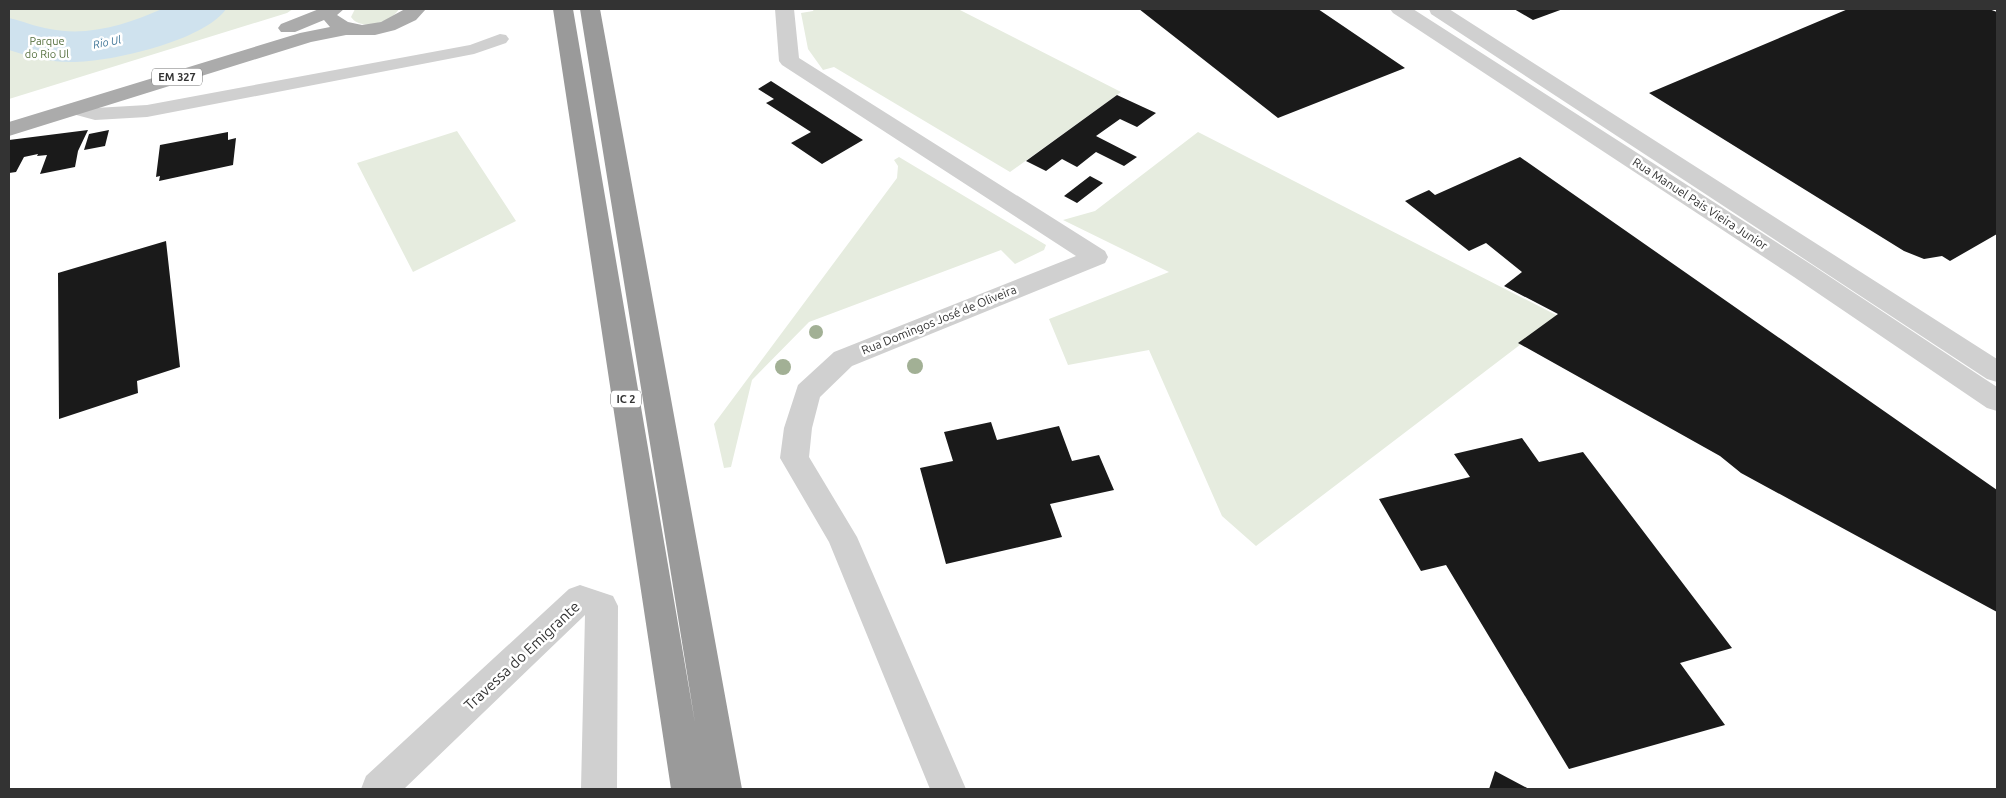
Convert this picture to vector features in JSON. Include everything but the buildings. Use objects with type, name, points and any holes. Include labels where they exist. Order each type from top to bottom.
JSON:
[{"type":"highway","name":"IC 2","points":[[564,9],[689,789]]},
{"type":"highway","name":"IC 2","points":[[590,9],[724,789]]},
{"type":"main road","name":"EM 327","points":[[336,9],[333,16],[334,21],[347,30]]},
{"type":"main road","name":"EM 327","points":[[9,115],[298,25],[336,9]]},
{"type":"main road","name":"EM 327","points":[[9,129],[307,37],[347,30],[384,28],[407,18],[416,9]]},
{"type":"street","name":"Rua Domingos José de Oliveira","points":[[784,9],[790,61],[1096,257],[843,359],[808,392],[798,428],[794,458],[842,537],[948,789]]},
{"type":"street","name":"Rua Manuel Pais Vieira Junior","points":[[1400,9],[1803,271],[1997,401]]},
{"type":"street","name":"Rua Manuel Pais Vieira Junior","points":[[1435,9],[1994,366]]},
{"type":"street","name":"Travessa do Emigrante","points":[[379,789],[580,599],[602,606],[599,789]]},
{"type":"lane","points":[[76,109],[95,114],[147,111],[474,50],[500,39]]},
{"type":"lane","points":[[1967,381],[1994,366]]},
{"type":"green space","name":"Parque do Rio Ul","points":[[9,9],[293,9],[287,13],[9,99]]},
{"type":"green space","points":[[355,9],[399,9],[390,18],[376,24],[362,24],[351,17]]},
{"type":"green space","points":[[814,9],[958,9],[1121,92],[1010,172],[834,67],[823,70],[808,49],[801,13],[813,11]]},
{"type":"green space","points":[[457,131],[516,221],[413,272],[357,163]]},
{"type":"green space","points":[[1198,132],[1558,316],[1256,546],[1222,516],[1149,350],[1068,365],[1049,319],[1169,272],[1063,220],[1095,211]]},
{"type":"green space","points":[[899,157],[1046,245],[1044,250],[1015,264],[1001,250],[809,322],[752,380],[731,467],[724,468],[714,424],[897,178],[898,166],[894,160]]},
{"type":"waterway","name":"Rio Ul","points":[[9,33],[49,45],[67,47],[87,46],[128,39],[167,25],[201,9]]}]
